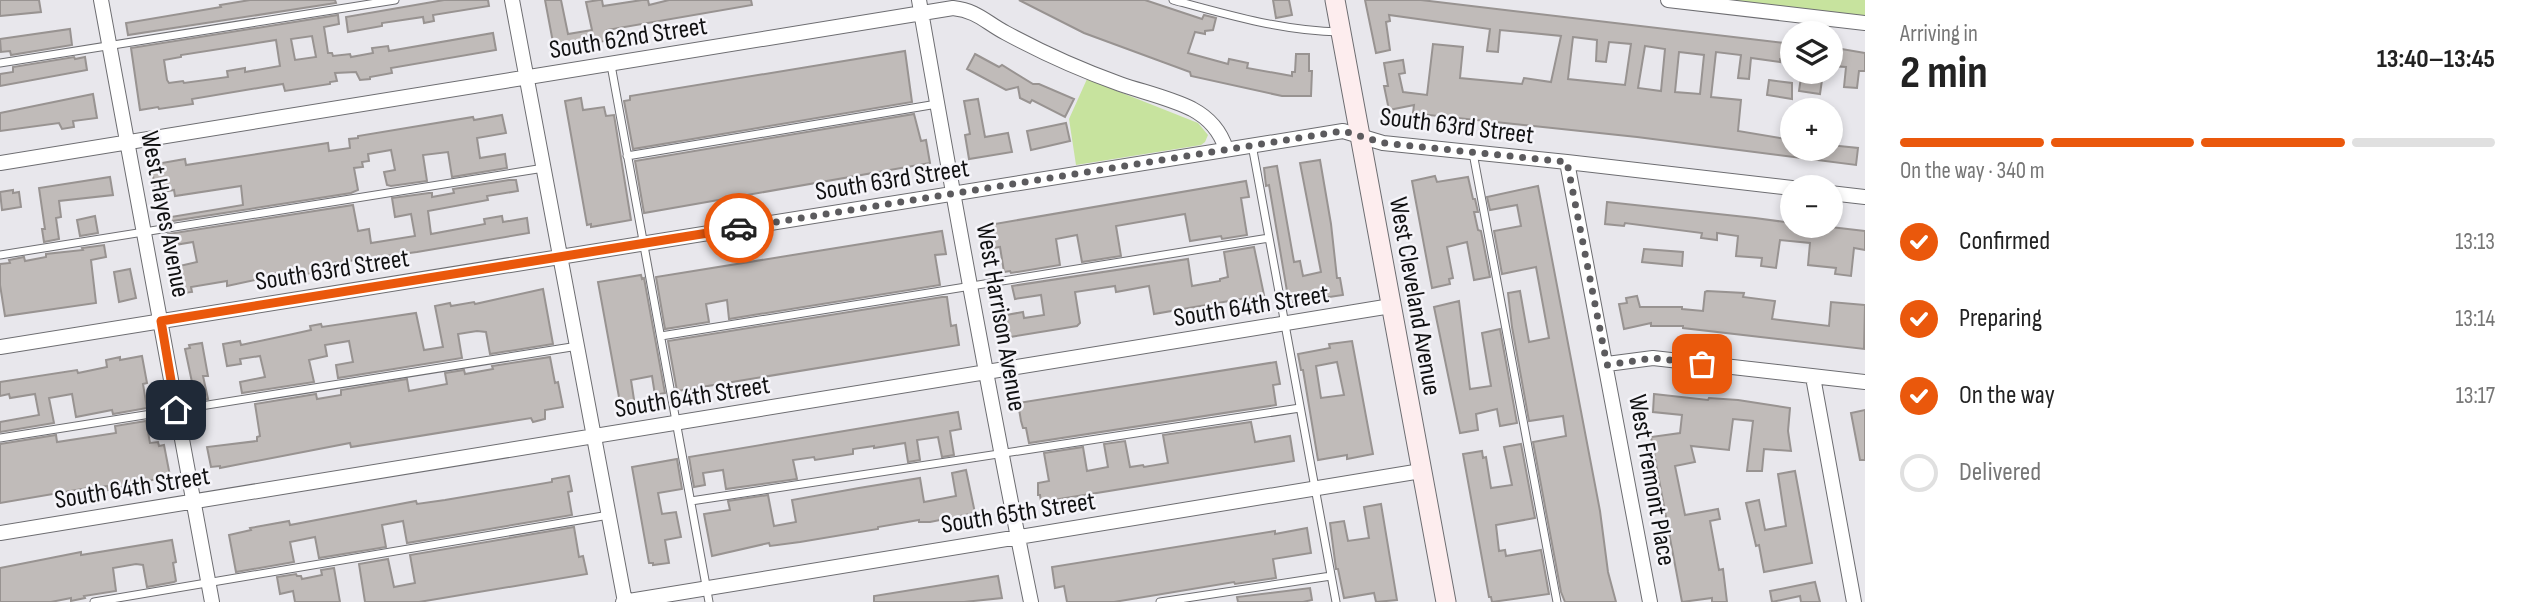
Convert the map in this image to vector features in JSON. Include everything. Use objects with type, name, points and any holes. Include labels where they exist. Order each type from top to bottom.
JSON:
[{"type":"street","name":"West Hayes Avenue","points":[[101,0],[212,602]]},
{"type":"street","points":[[512,0],[624,602]]},
{"type":"street","name":"West Cleveland Avenue","points":[[1335,0],[1446,602]]},
{"type":"street","points":[[1668,0],[1865,23]]},
{"type":"street","name":"South 62nd Street","points":[[0,163],[611,65],[920,7],[971,10],[996,28],[1038,51],[1191,109],[1211,122],[1221,134],[1226,149]]},
{"type":"street","name":"West Harrison Avenue","points":[[920,7],[969,284],[1031,602]]},
{"type":"street","name":"South 63rd Street","points":[[0,347],[1343,131],[1384,143],[1780,187]]},
{"type":"street","name":"West Fremont Place","points":[[1567,162],[1650,602]]},
{"type":"street","points":[[1843,194],[1865,197]]},
{"type":"street","name":"South 64th Street","points":[[0,533],[1391,306]]},
{"type":"street","points":[[1607,365],[1653,358],[1865,382]]},
{"type":"street","points":[[1813,377],[1854,602]]},
{"type":"street","name":"South 65th Street","points":[[624,602],[707,595],[1017,537],[1421,471]]},
{"type":"lane","points":[[0,62],[395,0]]},
{"type":"lane","points":[[1173,0],[1239,19],[1315,32],[1341,32]]},
{"type":"lane","points":[[611,65],[707,595]]},
{"type":"lane","points":[[627,156],[938,104]]},
{"type":"lane","points":[[1252,144],[1336,602]]},
{"type":"lane","points":[[1473,153],[1557,602]]},
{"type":"lane","points":[[0,256],[544,168]]},
{"type":"lane","points":[[661,335],[1269,238]]},
{"type":"lane","points":[[0,438],[578,346]]},
{"type":"lane","points":[[691,500],[1300,408]]},
{"type":"lane","points":[[94,602],[609,515]]},
{"type":"lane","points":[[1160,602],[1331,576]]},
{"type":"green space","points":[[1724,0],[1865,0],[1865,16]]},
{"type":"green space","points":[[1087,79],[1198,123],[1208,135],[1205,142],[1201,145],[1076,165],[1069,119]]},
{"type":"building","points":[[0,0],[39,0],[41,12],[0,16]]},
{"type":"building","points":[[250,0],[335,0],[336,3],[128,35],[126,23]]},
{"type":"building","points":[[444,0],[488,0],[489,6],[433,15],[434,21],[424,23],[423,17],[382,23],[382,26],[348,32],[346,17]]},
{"type":"building","points":[[545,0],[561,0],[568,34],[592,30],[586,2],[602,0],[603,6],[642,0],[648,0],[649,5],[669,0],[751,0],[752,5],[607,30],[609,40],[585,45],[585,48],[555,53]]},
{"type":"building","points":[[1019,0],[1145,0],[1202,19],[1204,15],[1216,18],[1213,30],[1205,31],[1205,34],[1195,32],[1188,53],[1228,64],[1229,59],[1248,63],[1247,68],[1292,76],[1292,72],[1295,72],[1296,54],[1309,54],[1309,71],[1312,71],[1311,96],[1282,96],[1191,76],[1190,72],[1084,33]]},
{"type":"building","points":[[1273,0],[1289,0],[1292,15],[1276,18]]},
{"type":"building","points":[[1365,0],[1421,0],[1780,43],[1780,62],[1751,58],[1749,79],[1738,78],[1741,55],[1716,52],[1711,97],[1741,100],[1738,131],[1780,138],[1780,155],[1413,113],[1414,105],[1389,110],[1384,86],[1388,86],[1384,63],[1403,60],[1405,73],[1399,74],[1403,92],[1427,95],[1433,44],[1463,47],[1460,78],[1522,84],[1524,78],[1551,82],[1561,36],[1500,30],[1498,52],[1487,51],[1490,29],[1389,15],[1390,21],[1386,22],[1390,50],[1376,53]],"holes":[[[1573,37],[1597,40],[1596,61],[1606,62],[1609,42],[1631,44],[1625,85],[1568,79]],[[1645,46],[1665,49],[1661,91],[1638,88]],[[1679,52],[1704,55],[1700,94],[1675,92]]]},
{"type":"building","points":[[338,15],[339,24],[324,27],[328,53],[333,56],[350,54],[351,57],[373,53],[372,48],[388,46],[389,51],[493,33],[496,50],[391,68],[392,73],[370,79],[360,80],[356,72],[335,73],[337,81],[330,84],[285,91],[283,84],[192,99],[193,104],[140,110],[131,48]],"holes":[[[312,36],[316,57],[295,60],[291,39]],[[276,40],[280,66],[245,72],[245,68],[227,71],[228,77],[184,83],[169,83],[167,80],[164,60]]]},
{"type":"building","points":[[70,29],[72,45],[11,55],[10,51],[1,52],[0,39]]},
{"type":"building","points":[[1843,49],[1865,53],[1865,71],[1859,71],[1857,88],[1844,87],[1846,67],[1843,67]]},
{"type":"building","points":[[905,51],[912,102],[633,149],[624,101],[630,100],[630,96]]},
{"type":"building","points":[[975,54],[999,67],[1002,65],[1033,84],[1074,99],[1065,117],[1032,100],[1030,103],[1020,98],[1018,87],[1006,90],[967,69]]},
{"type":"building","points":[[85,57],[87,70],[0,86],[0,74],[13,72],[13,67]]},
{"type":"building","points":[[1769,80],[1792,84],[1792,98],[1767,95]]},
{"type":"building","points":[[1800,84],[1821,84],[1820,94],[1799,91]]},
{"type":"building","points":[[93,94],[97,118],[73,121],[74,127],[62,129],[59,123],[0,131],[0,113]]},
{"type":"building","points":[[581,98],[583,110],[604,107],[606,116],[614,115],[631,220],[591,227],[591,224],[587,225],[565,101]]},
{"type":"building","points":[[978,99],[985,137],[1008,133],[1012,152],[969,159],[965,135],[970,134],[964,101]]},
{"type":"building","points":[[914,114],[921,141],[926,140],[930,163],[644,213],[635,161]]},
{"type":"building","points":[[502,115],[506,133],[477,138],[480,158],[505,154],[507,168],[452,177],[448,152],[423,155],[427,181],[391,186],[387,185],[384,172],[395,170],[391,150],[368,154],[369,161],[362,162],[363,167],[354,168],[358,190],[351,193],[166,222],[165,218],[243,205],[241,186],[175,196],[174,190],[156,193],[152,170],[156,169],[156,164],[185,159],[186,165],[328,143],[329,151],[350,148],[349,139],[358,136],[473,117],[474,120]]},
{"type":"building","points":[[1066,123],[1070,141],[1031,150],[1027,131]]},
{"type":"building","points":[[1843,146],[1858,148],[1856,165],[1825,161],[1843,161]]},
{"type":"building","points":[[1320,160],[1337,278],[1340,278],[1343,295],[1289,303],[1264,168],[1277,166],[1294,262],[1300,261],[1303,276],[1321,272],[1300,163]]},
{"type":"building","points":[[1435,176],[1437,182],[1468,177],[1478,212],[1474,212],[1478,230],[1481,231],[1490,277],[1474,280],[1467,242],[1447,247],[1453,278],[1449,279],[1450,284],[1432,288],[1412,181]]},
{"type":"building","points":[[110,177],[113,195],[59,201],[61,217],[56,218],[59,239],[44,242],[42,229],[45,229],[39,188]]},
{"type":"building","points":[[516,180],[518,191],[487,196],[488,200],[428,211],[431,234],[485,224],[484,219],[502,216],[503,222],[527,218],[529,233],[326,264],[326,270],[301,275],[291,276],[290,271],[227,286],[227,281],[191,287],[192,292],[176,294],[174,291],[171,268],[197,262],[193,242],[169,246],[168,234],[353,205],[358,231],[369,229],[371,243],[415,236],[411,214],[395,217],[392,198],[429,193],[432,193],[432,197],[454,193],[453,189]]},
{"type":"building","points":[[1246,181],[1249,197],[1241,198],[1247,235],[1190,241],[1185,214],[1116,226],[1121,256],[1082,262],[1077,235],[1056,239],[1060,265],[1011,273],[1004,272],[1000,247],[993,248],[989,225]]},
{"type":"building","points":[[1538,186],[1600,511],[1608,572],[1616,602],[1565,602],[1561,592],[1533,442],[1566,436],[1563,416],[1529,421],[1508,293],[1520,291],[1529,342],[1549,338],[1536,267],[1502,274],[1494,231],[1521,226],[1517,205],[1490,210],[1487,197]]},
{"type":"building","points":[[13,190],[13,193],[19,192],[21,207],[2,210],[0,192]]},
{"type":"building","points":[[1607,202],[1780,221],[1780,238],[1843,238],[1843,228],[1865,231],[1865,250],[1854,248],[1851,276],[1835,274],[1836,268],[1808,265],[1810,243],[1780,240],[1776,268],[1761,266],[1762,258],[1736,256],[1738,236],[1717,233],[1717,240],[1701,238],[1702,233],[1625,223],[1624,226],[1605,224]]},
{"type":"building","points":[[95,216],[98,233],[80,236],[77,220]]},
{"type":"building","points":[[942,231],[946,254],[935,255],[940,285],[729,319],[727,300],[706,304],[709,322],[665,329],[656,277]]},
{"type":"building","points":[[104,245],[106,257],[91,260],[96,303],[5,316],[0,264],[24,257],[25,261],[46,257],[46,254]]},
{"type":"building","points":[[1254,247],[1264,295],[1154,314],[1149,286],[1116,292],[1115,286],[1075,292],[1080,323],[1077,326],[1010,337],[1006,315],[1023,312],[1024,318],[1044,315],[1041,295],[1015,299],[1012,286],[1188,259],[1192,286],[1228,277],[1224,252]]},
{"type":"building","points":[[1644,249],[1683,252],[1682,266],[1642,262]]},
{"type":"building","points":[[130,269],[136,298],[119,302],[114,272]]},
{"type":"building","points":[[641,275],[642,279],[644,278],[665,393],[655,395],[652,376],[631,380],[635,406],[621,408],[598,282]]},
{"type":"building","points":[[543,289],[553,344],[490,354],[486,332],[458,334],[462,358],[338,378],[336,365],[353,362],[349,341],[325,345],[327,356],[309,360],[314,382],[242,393],[240,382],[265,377],[260,356],[240,359],[241,364],[227,366],[223,344],[240,341],[241,345],[311,330],[310,326],[321,324],[322,327],[416,313],[424,350],[443,347],[435,306],[450,303],[451,306],[475,304]]},
{"type":"building","points":[[1707,291],[1744,293],[1743,297],[1775,301],[1772,319],[1829,326],[1831,302],[1865,305],[1864,349],[1683,326],[1651,326],[1651,323],[1624,329],[1619,304],[1627,303],[1626,298],[1637,296],[1640,307],[1682,307],[1703,311]]},
{"type":"building","points":[[947,297],[951,326],[956,325],[959,345],[677,391],[668,341]]},
{"type":"building","points":[[1459,301],[1470,389],[1491,386],[1482,333],[1500,329],[1517,423],[1500,426],[1497,409],[1476,414],[1478,430],[1460,433],[1434,307]]},
{"type":"building","points":[[1352,341],[1373,454],[1347,459],[1347,455],[1318,460],[1298,354],[1330,348],[1329,344]],"holes":[[[1337,362],[1344,395],[1321,398],[1316,366]]]},
{"type":"building","points":[[202,343],[208,376],[203,376],[208,399],[196,401],[185,349],[190,348],[189,345]]},
{"type":"building","points":[[142,356],[147,383],[143,384],[147,408],[113,414],[112,410],[76,417],[72,394],[49,398],[54,423],[0,432],[0,422],[39,415],[35,394],[10,398],[9,394],[0,396],[0,382],[77,370],[78,373],[107,367],[106,360]]},
{"type":"building","points":[[550,357],[563,407],[545,410],[545,419],[533,422],[531,418],[351,447],[350,443],[220,468],[211,467],[207,447],[257,441],[260,436],[255,404],[316,394],[317,399],[341,395],[341,390],[407,379],[409,391],[447,384],[445,373],[464,370],[465,374],[493,369],[492,366]]},
{"type":"building","points":[[1276,362],[1280,384],[1273,385],[1276,405],[1029,443],[1026,428],[1023,428],[1021,421],[1018,403]]},
{"type":"building","points":[[1654,394],[1708,400],[1738,400],[1790,408],[1788,431],[1791,451],[1764,449],[1762,471],[1747,471],[1753,421],[1733,419],[1729,450],[1691,446],[1695,462],[1675,466],[1685,515],[1718,509],[1720,519],[1710,521],[1719,570],[1723,569],[1727,602],[1712,602],[1712,598],[1682,602],[1651,437],[1680,433],[1682,415],[1653,412]]},
{"type":"building","points":[[1865,410],[1865,460],[1860,460],[1851,413]]},
{"type":"building","points":[[958,412],[961,429],[950,431],[954,455],[942,457],[938,437],[917,440],[920,460],[908,462],[905,443],[874,446],[853,449],[853,454],[815,460],[814,457],[793,460],[797,479],[726,489],[723,470],[703,473],[705,485],[694,487],[689,457]]},
{"type":"building","points":[[146,421],[150,443],[158,442],[159,446],[164,445],[170,476],[108,490],[107,486],[94,487],[0,503],[0,444],[56,435],[57,442],[116,433],[115,426]]},
{"type":"building","points":[[1251,422],[1255,442],[1290,436],[1294,461],[1041,502],[1038,495],[1038,483],[1049,481],[1044,453],[1083,447],[1087,471],[1108,467],[1104,444],[1125,441],[1130,467],[1144,467],[1168,463],[1163,435]]},
{"type":"building","points":[[1521,444],[1535,518],[1496,525],[1499,551],[1505,550],[1506,556],[1541,550],[1549,594],[1492,602],[1463,454],[1482,451],[1483,458],[1486,457],[1491,488],[1512,485],[1504,447]]},
{"type":"building","points":[[677,459],[682,489],[658,493],[662,514],[676,512],[681,537],[665,540],[669,563],[653,565],[649,563],[632,467]]},
{"type":"building","points":[[966,470],[975,513],[930,522],[919,520],[800,542],[770,546],[769,543],[712,556],[704,514],[730,510],[728,501],[768,495],[774,526],[796,522],[792,500],[859,488],[920,478],[924,502],[956,496],[952,473]]},
{"type":"building","points":[[1795,471],[1812,563],[1764,572],[1746,503],[1759,500],[1765,530],[1786,526],[1778,474]]},
{"type":"building","points":[[569,476],[572,491],[568,492],[572,515],[407,543],[403,521],[382,525],[386,547],[319,558],[315,537],[290,542],[294,562],[236,572],[229,535],[251,530],[250,528],[289,521],[290,525],[416,501],[417,504],[445,500],[552,482],[552,479]]},
{"type":"building","points":[[1381,504],[1397,600],[1376,602],[1374,593],[1344,598],[1336,569],[1330,523],[1344,521],[1348,541],[1369,538],[1364,507]]},
{"type":"building","points":[[574,527],[579,557],[583,556],[587,574],[419,602],[365,602],[359,564],[388,559],[394,587],[415,583],[410,555]]},
{"type":"building","points":[[1307,528],[1311,553],[1273,559],[1276,578],[1234,582],[1114,602],[1067,602],[1064,586],[1055,588],[1052,567]]},
{"type":"building","points":[[172,540],[176,562],[173,563],[174,582],[147,587],[143,565],[136,564],[113,568],[116,591],[71,601],[71,598],[51,602],[0,602],[0,568],[81,552],[81,555]]},
{"type":"building","points":[[334,568],[340,602],[295,602],[293,591],[280,594],[277,577],[296,574],[302,579],[322,575],[321,570]]},
{"type":"building","points":[[998,576],[1002,598],[964,602],[874,602],[874,596]]},
{"type":"building","points":[[1815,582],[1820,602],[1801,602],[1800,596],[1772,602],[1770,591]]},
{"type":"building","points":[[1310,588],[1312,600],[1303,602],[1238,602],[1237,597]]},
{"type":"way so far","points":[[739,228],[1343,131],[1384,143],[1567,162],[1607,365],[1653,358],[1702,364]]},
{"type":"route","points":[[176,410],[161,321],[739,228]]}]
